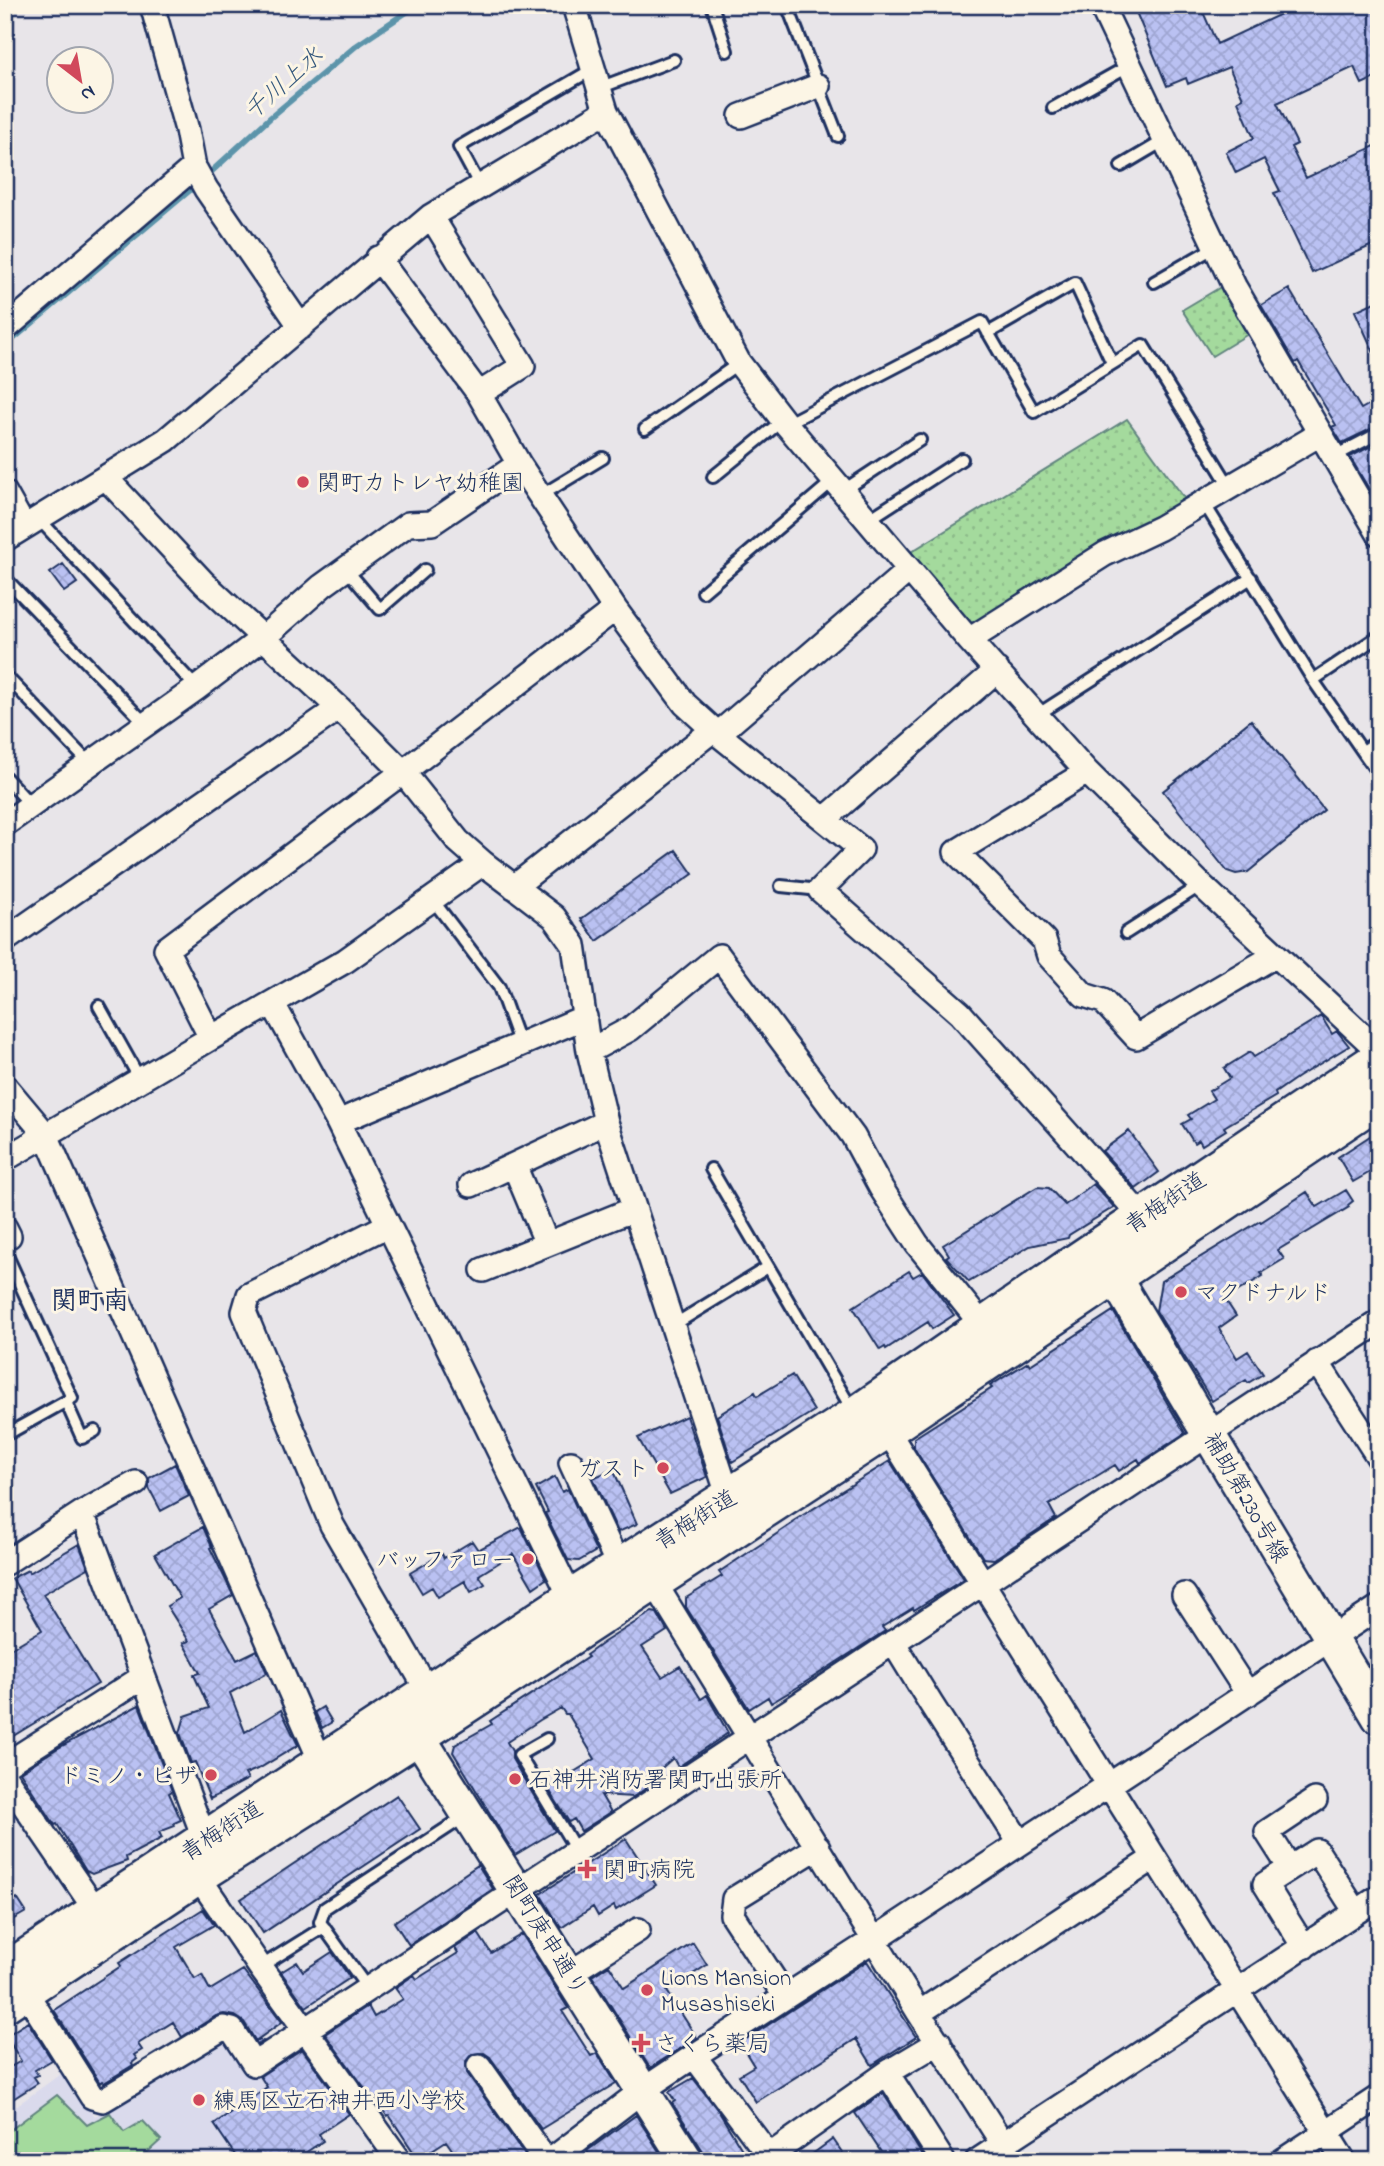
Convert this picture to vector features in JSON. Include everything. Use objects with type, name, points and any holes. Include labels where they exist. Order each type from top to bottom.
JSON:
[{"type":"main road","name":"青梅街道","points":[[12,1989],[321,1764],[654,1582],[887,1430],[1106,1262],[1142,1217],[1379,1058]]},
{"type":"main road","name":"青梅街道","points":[[12,1989],[97,1912],[195,1857],[417,1713],[571,1598],[855,1415],[983,1326],[1106,1262],[1379,1099]]},
{"type":"street","points":[[152,5],[187,130],[194,167],[206,189],[302,327]]},
{"type":"street","points":[[574,5],[606,111],[739,363],[909,570],[1087,772],[1201,885],[1379,1051]]},
{"type":"street","points":[[1101,5],[1234,286],[1377,529]]},
{"type":"street","points":[[741,116],[818,86]]},
{"type":"street","points":[[5,493],[22,528],[107,479],[166,440],[431,216],[606,111]]},
{"type":"street","points":[[5,329],[194,167]]},
{"type":"street","points":[[431,216],[523,366],[479,394]]},
{"type":"street","points":[[379,258],[479,394],[519,464],[615,609],[685,704],[715,732],[861,849],[820,890],[960,1013],[1142,1217]]},
{"type":"street","points":[[969,640],[1105,554],[1160,528],[1320,434]]},
{"type":"street","points":[[5,824],[197,688],[263,638],[322,586],[408,524],[432,523],[519,464]]},
{"type":"street","points":[[107,479],[204,583],[339,708],[402,772],[458,841],[554,917],[574,945],[589,1051],[606,1122],[729,1498]]},
{"type":"street","points":[[514,887],[715,732],[909,570]]},
{"type":"street","points":[[211,1038],[166,949],[615,609]]},
{"type":"street","points":[[825,819],[997,670]]},
{"type":"street","points":[[5,940],[339,708]]},
{"type":"street","points":[[1087,772],[956,852],[1044,940],[1049,956],[1084,995],[1103,1001],[1136,1037],[1276,955]]},
{"type":"street","points":[[5,1159],[345,961],[483,863]]},
{"type":"street","points":[[589,1051],[630,1029],[719,956],[853,1136],[881,1188],[917,1244],[983,1326]]},
{"type":"street","points":[[273,1004],[338,1122],[571,1598]]},
{"type":"street","points":[[338,1122],[584,1017]]},
{"type":"street","points":[[5,1086],[46,1135],[321,1764]]},
{"type":"street","points":[[471,1185],[606,1122]]},
{"type":"street","points":[[514,1165],[547,1244]]},
{"type":"street","points":[[483,1270],[634,1209]]},
{"type":"street","points":[[387,1225],[249,1295],[244,1312],[331,1525],[417,1713]]},
{"type":"street","points":[[5,1228],[9,1236],[5,1238]]},
{"type":"street","name":"補助第230号線","points":[[1106,1262],[1379,1718]]},
{"type":"street","points":[[12,1989],[92,2098],[103,2100],[223,2028],[232,2030],[254,2064],[1379,1322]]},
{"type":"street","points":[[1317,1362],[1379,1458]]},
{"type":"street","points":[[887,1430],[1344,2161]]},
{"type":"street","points":[[571,1464],[620,1567]]},
{"type":"street","points":[[5,1563],[82,1513],[136,1483]]},
{"type":"street","points":[[82,1513],[143,1677],[195,1857],[260,1967],[400,2161]]},
{"type":"street","points":[[654,1582],[919,2013],[1009,2152]]},
{"type":"street","points":[[1184,1595],[1248,1694]]},
{"type":"street","points":[[479,2066],[548,2161],[643,2090],[694,2056],[1379,1607]]},
{"type":"street","points":[[893,1642],[1020,1843]]},
{"type":"street","points":[[5,1765],[143,1677]]},
{"type":"street","name":"関町庚申通り","points":[[417,1713],[469,1814],[687,2161]]},
{"type":"street","points":[[5,1777],[97,1912]]},
{"type":"street","points":[[1290,1868],[1267,1832],[1315,1800]]},
{"type":"street","points":[[785,1996],[732,1915],[734,1899],[818,1847]]},
{"type":"street","points":[[1304,1947],[1265,1884],[1317,1852],[1356,1912]]},
{"type":"street","points":[[919,2013],[1154,1858]]},
{"type":"street","points":[[977,2161],[1009,2152],[1237,1991],[1379,1896]]},
{"type":"street","points":[[570,1973],[638,1930]]},
{"type":"street","points":[[694,2056],[771,2158],[887,2073],[939,2042]]},
{"type":"street","points":[[887,2073],[943,2161]]},
{"type":"street","points":[[1282,2161],[1379,2097]]},
{"type":"lane","points":[[712,5],[727,51]]},
{"type":"lane","points":[[787,5],[838,136]]},
{"type":"lane","points":[[480,186],[459,147],[596,79],[674,60]]},
{"type":"lane","points":[[1053,108],[1130,65]]},
{"type":"lane","points":[[1121,166],[1165,140]]},
{"type":"lane","points":[[1154,282],[1216,247]]},
{"type":"lane","points":[[988,333],[1075,283],[1112,363]]},
{"type":"lane","points":[[713,477],[785,422],[982,322],[1034,412],[1143,345],[1230,487]]},
{"type":"lane","points":[[645,429],[739,363]]},
{"type":"lane","points":[[1334,457],[1379,433]]},
{"type":"lane","points":[[703,592],[839,485],[920,440]]},
{"type":"lane","points":[[540,496],[603,458]]},
{"type":"lane","points":[[868,520],[962,458]]},
{"type":"lane","points":[[1203,503],[1313,680],[1379,775]]},
{"type":"lane","points":[[22,528],[197,688]]},
{"type":"lane","points":[[346,569],[380,609],[425,570]]},
{"type":"lane","points":[[5,578],[145,723]]},
{"type":"lane","points":[[1037,715],[1251,578]]},
{"type":"lane","points":[[1313,680],[1379,636]]},
{"type":"lane","points":[[5,674],[89,763]]},
{"type":"lane","points":[[1363,751],[1379,740]]},
{"type":"lane","points":[[5,777],[31,805]]},
{"type":"lane","points":[[1126,933],[1201,885]]},
{"type":"lane","points":[[781,886],[820,890]]},
{"type":"lane","points":[[432,899],[499,987],[520,1045]]},
{"type":"lane","points":[[99,1006],[141,1081]]},
{"type":"lane","points":[[711,1169],[855,1415]]},
{"type":"lane","points":[[5,1251],[72,1398],[12,1432]]},
{"type":"lane","points":[[672,1326],[768,1268]]},
{"type":"lane","points":[[66,1402],[82,1438],[95,1432]]},
{"type":"lane","points":[[547,1739],[519,1755],[576,1850]]},
{"type":"lane","points":[[368,1989],[320,1922],[325,1908],[469,1814]]},
{"type":"lane","points":[[260,1967],[324,1927]]},
{"type":"shaded area","name":"練馬区立石神井西小学校","points":[[224,2039],[229,2042],[252,2077],[258,2074],[316,2161],[5,2161],[5,2114],[62,2073],[95,2116]]},
{"type":"green space","points":[[1224,285],[1253,331],[1212,356],[1182,310]]},
{"type":"green space","points":[[1127,419],[1187,502],[971,630],[906,555]]},
{"type":"green space","points":[[57,2095],[87,2125],[110,2113],[124,2132],[143,2121],[161,2140],[138,2161],[5,2161],[5,2134]]},
{"type":"building","points":[[1133,5],[1200,5],[1217,44],[1300,5],[1379,5],[1379,76],[1362,84],[1354,67],[1277,103],[1297,144],[1291,147],[1306,178],[1379,144],[1379,242],[1312,273],[1274,193],[1280,191],[1264,159],[1236,173],[1226,152],[1254,138],[1238,101],[1243,98],[1229,67],[1188,84],[1186,78],[1167,86]]},
{"type":"building","points":[[1289,289],[1361,409],[1379,399],[1379,425],[1342,443],[1332,427],[1336,425],[1261,305]]},
{"type":"building","points":[[1379,300],[1379,364],[1355,311]]},
{"type":"building","points":[[1379,442],[1379,506],[1350,457]]},
{"type":"building","points":[[63,564],[77,583],[64,592],[50,573]]},
{"type":"building","points":[[1251,720],[1324,810],[1248,872],[1236,874],[1227,871],[1163,791]]},
{"type":"building","points":[[676,850],[693,874],[597,941],[581,919]]},
{"type":"building","points":[[1321,1016],[1332,1034],[1337,1031],[1349,1046],[1298,1077],[1275,1093],[1276,1096],[1224,1127],[1226,1130],[1202,1145],[1199,1140],[1194,1143],[1182,1124],[1191,1119],[1188,1115],[1214,1099],[1209,1091],[1230,1078],[1224,1068],[1250,1052],[1254,1057]]},
{"type":"building","points":[[1379,1130],[1379,1167],[1353,1182],[1338,1157]]},
{"type":"building","points":[[1129,1131],[1159,1172],[1136,1189],[1102,1151]]},
{"type":"building","points":[[1093,1184],[1114,1207],[1068,1238],[1030,1246],[969,1282],[946,1257],[949,1255],[943,1245],[1037,1187],[1049,1188],[1065,1205]]},
{"type":"building","points":[[1346,1190],[1353,1201],[1349,1207],[1278,1250],[1284,1259],[1261,1273],[1263,1276],[1225,1299],[1236,1316],[1219,1328],[1237,1358],[1248,1351],[1263,1374],[1248,1383],[1246,1380],[1212,1401],[1156,1311],[1161,1281],[1307,1192],[1317,1207]]},
{"type":"building","points":[[909,1271],[913,1277],[922,1272],[954,1315],[932,1329],[928,1322],[886,1349],[885,1347],[880,1350],[853,1307]]},
{"type":"building","points":[[1113,1311],[1185,1433],[1140,1463],[1138,1459],[1119,1471],[1115,1465],[1049,1505],[1056,1518],[994,1559],[983,1558],[914,1448],[914,1438],[992,1388],[990,1386],[1028,1362],[1030,1365]]},
{"type":"building","points":[[792,1375],[814,1411],[732,1462],[717,1416],[755,1392],[757,1396]]},
{"type":"building","points":[[686,1416],[707,1477],[670,1494],[638,1438]]},
{"type":"building","points":[[890,1461],[964,1579],[882,1627],[885,1631],[798,1687],[771,1703],[768,1697],[749,1709],[686,1607],[686,1598],[722,1576],[719,1572],[792,1522]]},
{"type":"building","points":[[175,1464],[189,1496],[161,1511],[149,1488],[149,1478]]},
{"type":"building","points":[[613,1469],[637,1524],[618,1532],[593,1478]]},
{"type":"building","points":[[555,1477],[562,1492],[568,1489],[596,1551],[579,1561],[568,1560],[536,1488]]},
{"type":"building","points":[[203,1527],[233,1595],[209,1609],[237,1660],[257,1650],[267,1673],[230,1693],[245,1732],[281,1710],[298,1745],[245,1774],[248,1779],[210,1799],[195,1762],[191,1763],[180,1733],[185,1716],[209,1708],[194,1675],[200,1673],[183,1643],[189,1641],[167,1606],[180,1598],[155,1554]]},
{"type":"building","points":[[521,1527],[546,1579],[533,1588],[513,1554],[479,1575],[485,1584],[471,1592],[465,1581],[438,1597],[432,1587],[422,1593],[410,1573],[442,1554],[444,1558],[472,1541],[478,1550]]},
{"type":"building","points":[[79,1544],[88,1568],[43,1594],[98,1684],[5,1741],[5,1652],[42,1630],[12,1578],[28,1570],[29,1573]]},
{"type":"building","points":[[652,1612],[657,1613],[667,1631],[642,1647],[662,1677],[680,1666],[701,1699],[707,1695],[728,1733],[678,1767],[673,1758],[648,1780],[645,1789],[633,1797],[601,1795],[611,1812],[581,1831],[574,1819],[569,1822],[548,1788],[595,1759],[568,1714],[561,1708],[540,1720],[507,1742],[512,1751],[512,1759],[555,1831],[515,1855],[453,1752],[455,1745],[492,1724],[490,1721]]},
{"type":"building","points":[[139,1705],[181,1820],[174,1823],[175,1826],[159,1832],[162,1838],[126,1857],[127,1861],[92,1874],[86,1871],[20,1772],[58,1748]]},
{"type":"building","points":[[323,1707],[332,1722],[322,1728],[315,1712]]},
{"type":"building","points":[[397,1795],[420,1829],[263,1933],[241,1899]]},
{"type":"building","points":[[626,1839],[656,1885],[616,1910],[614,1906],[598,1916],[593,1907],[561,1928],[540,1894]]},
{"type":"building","points":[[478,1865],[493,1889],[409,1945],[394,1922]]},
{"type":"building","points":[[17,1898],[26,1912],[5,1924],[5,1905]]},
{"type":"building","points":[[203,1909],[214,1925],[176,1947],[195,1979],[202,1975],[210,1990],[243,1970],[282,2022],[257,2040],[263,2041],[258,2045],[244,2022],[235,2016],[216,2016],[182,2037],[173,2022],[138,2044],[142,2050],[134,2055],[137,2059],[133,2065],[100,2083],[54,2010],[121,1966],[119,1963]]},
{"type":"building","points":[[478,1933],[491,1953],[522,1934],[568,2008],[562,2011],[591,2056],[597,2053],[616,2083],[541,2129],[490,2057],[484,2053],[472,2054],[466,2061],[467,2073],[529,2161],[460,2161],[446,2141],[418,2159],[389,2115],[387,2116],[375,2098],[373,2099],[325,2034],[368,2006],[374,2017],[403,1999],[395,1988],[414,1975],[417,1979],[458,1953],[455,1948]]},
{"type":"building","points":[[693,1943],[707,1965],[667,1991],[697,2038],[650,2068],[592,1976],[609,1965],[624,1988]]},
{"type":"building","points":[[332,1952],[350,1978],[306,2007],[281,1972],[297,1962],[303,1971]]},
{"type":"building","points":[[867,1961],[916,2037],[872,2065],[856,2039],[756,2102],[739,2075],[754,2066],[740,2043]]},
{"type":"building","points":[[28,2022],[52,2060],[35,2070],[38,2075],[34,2077],[38,2083],[5,2104],[5,2070],[21,2061],[6,2036]]},
{"type":"building","points":[[302,2049],[349,2114],[319,2134],[323,2141],[293,2161],[239,2161],[214,2124],[267,2087],[260,2076]]},
{"type":"building","points":[[693,2078],[719,2112],[749,2161],[705,2161],[703,2151],[672,2103],[675,2101],[669,2092]]},
{"type":"building","points":[[883,2093],[926,2161],[887,2161],[855,2113]]},
{"type":"building","points":[[636,2115],[665,2161],[594,2161],[587,2151]]},
{"type":"building","points":[[833,2139],[848,2161],[803,2161]]},
{"type":"waterway","name":"千川上水","points":[[212,171],[271,117],[356,46],[417,5]]},
{"type":"waterway","name":"千川上水","points":[[5,346],[195,186]]},
{"type":"place","name":"関町カトレヤ幼稚園","points":[[303,482]]},
{"type":"place","name":"マクドナルド","points":[[1181,1292]]},
{"type":"place","name":"ガスト","points":[[663,1468]]},
{"type":"place","name":"バッファロー","points":[[528,1559]]},
{"type":"place","name":"ドミノ・ピザ","points":[[211,1775]]},
{"type":"place","name":"石神井消防署関町出張所","points":[[515,1779]]},
{"type":"place","name":"関町病院","points":[[587,1869]]},
{"type":"place","name":"Lions Mansion Musashiseki","points":[[647,1990]]},
{"type":"place","name":"さくら薬局","points":[[641,2043]]},
{"type":"place","name":"練馬区立石神井西小学校","points":[[199,2100]]},
{"type":"district","name":"関町南","points":[[90,1300]]}]
